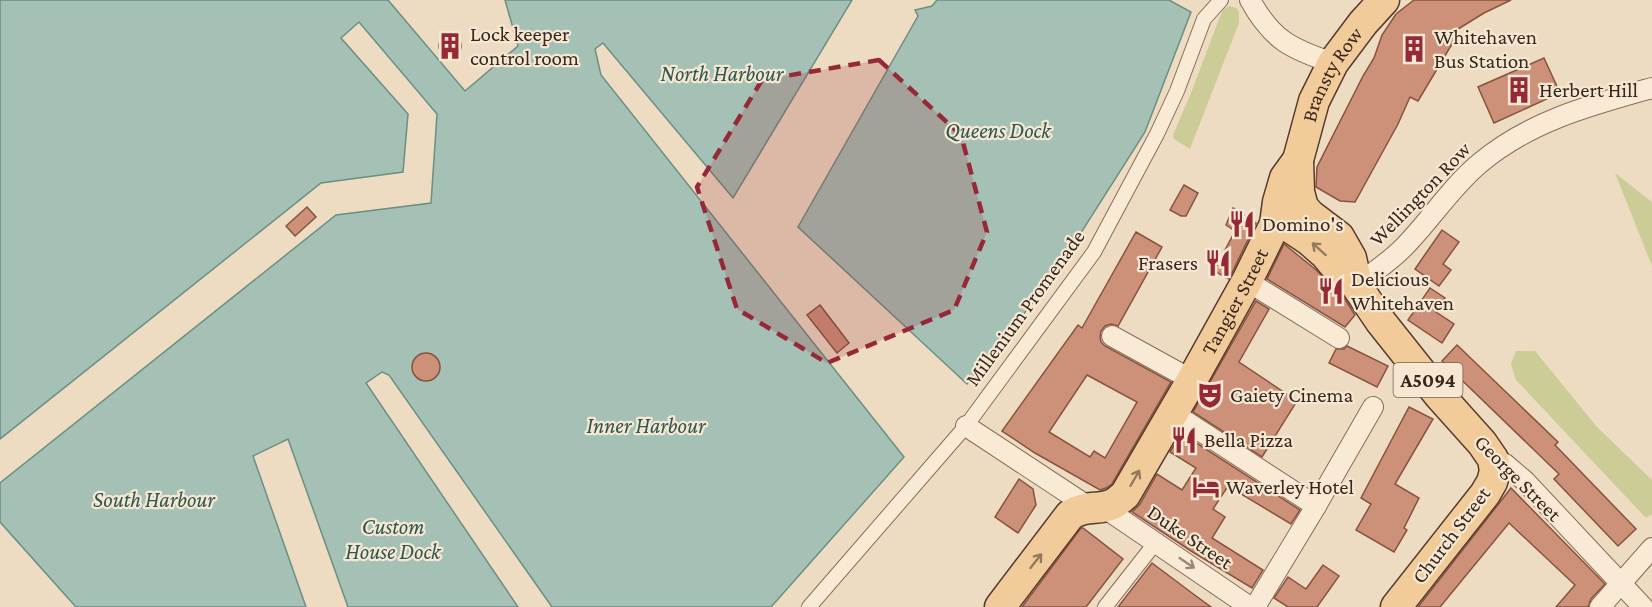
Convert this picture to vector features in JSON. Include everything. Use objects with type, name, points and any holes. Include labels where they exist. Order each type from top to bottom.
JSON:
[{"type":"main road","name":"Bransty Row","points":[[1298,160],[1317,92],[1333,63],[1363,23],[1384,0]]},
{"type":"main road","points":[[1298,160],[1299,192],[1303,207]]},
{"type":"main road","name":"Tangier Street","points":[[1000,607],[1088,510],[1114,504],[1125,495],[1247,281],[1275,224],[1285,178],[1298,160]]},
{"type":"main road","name":"Tangier Street","points":[[1275,224],[1303,207]]},
{"type":"main road","name":"George Street","points":[[1303,207],[1339,237],[1351,258],[1356,285]]},
{"type":"main road","name":"George Street","points":[[1275,224],[1288,226],[1309,240],[1356,285],[1381,322],[1493,459]]},
{"type":"main road","name":"Church Street","points":[[1396,607],[1485,494],[1495,471],[1493,459]]},
{"type":"street","name":"Millenium Promenade","points":[[809,607],[966,426],[1094,252],[1162,123],[1177,91],[1204,19],[1221,0]]},
{"type":"street","points":[[1250,0],[1267,26],[1283,41],[1300,51],[1333,63]]},
{"type":"street","name":"Wellington Row","points":[[1356,285],[1385,265],[1402,249],[1473,170],[1501,148],[1536,127],[1568,113],[1652,88]]},
{"type":"street","points":[[1247,281],[1339,338]]},
{"type":"street","points":[[1112,336],[1192,380]]},
{"type":"street","points":[[1252,607],[1316,506],[1373,407]]},
{"type":"street","points":[[1173,413],[1316,506]]},
{"type":"street","name":"Duke Street","points":[[966,426],[1088,510],[1156,542],[1225,600],[1252,607]]},
{"type":"street","name":"George Street","points":[[1493,459],[1505,464],[1525,481],[1643,607]]},
{"type":"street","points":[[1105,607],[1156,542]]},
{"type":"street","points":[[1600,607],[1652,548]]},
{"type":"highlighted area","points":[[879,60],[961,135],[987,232],[954,310],[827,363],[737,309],[697,187],[762,80]]},
{"type":"green space","points":[[1229,6],[1237,8],[1239,23],[1190,149],[1174,139],[1173,135],[1219,19],[1223,10]]},
{"type":"green space","points":[[1615,173],[1652,202],[1652,266]]},
{"type":"green space","points":[[1516,351],[1535,351],[1597,427],[1652,480],[1652,514],[1646,518],[1516,380],[1511,364]]},
{"type":"water","points":[[0,0],[388,0],[465,91],[518,46],[505,0],[852,0],[733,198],[603,43],[595,49],[601,75],[904,457],[771,607],[552,607],[389,375],[382,372],[366,383],[518,607],[348,607],[288,439],[253,456],[306,607],[76,607],[0,522],[0,483],[336,215],[431,203],[437,114],[359,22],[341,38],[408,114],[403,172],[321,183],[0,439]]},
{"type":"water","name":"Queens Dock","points":[[937,0],[1169,0],[1191,12],[1145,132],[1051,280],[967,384],[798,227],[918,16],[915,10],[932,6]]},
{"type":"building","points":[[1414,0],[1511,0],[1450,34],[1455,39],[1418,101],[1410,97],[1398,124],[1355,202],[1340,201],[1316,187],[1317,167],[1374,58],[1382,35],[1396,14]]},
{"type":"building","name":"Lock keeper control room","points":[[450,35],[458,38],[461,46],[458,54],[450,57],[442,54],[439,46],[442,38]]},
{"type":"building","name":"Herbert Hill","points":[[1544,58],[1560,93],[1494,123],[1478,87]]},
{"type":"building","points":[[1184,185],[1198,193],[1186,216],[1181,216],[1170,210]]},
{"type":"building","points":[[307,207],[316,217],[295,236],[286,226]]},
{"type":"building","points":[[1233,208],[1256,223],[1229,279],[1214,271],[1235,231],[1226,225]]},
{"type":"building","points":[[1442,230],[1459,242],[1443,264],[1451,270],[1439,286],[1415,269]]},
{"type":"building","points":[[1136,232],[1162,247],[1118,326],[1111,324],[1105,326],[1100,337],[1105,346],[1171,382],[1112,484],[1100,490],[1035,453],[1002,431],[1078,325],[1082,328]],"holes":[[[1087,375],[1137,402],[1105,458],[1094,451],[1090,457],[1049,432]]]},
{"type":"building","points":[[1284,244],[1343,296],[1355,315],[1345,327],[1267,279]]},
{"type":"building","points":[[1430,288],[1445,298],[1436,312],[1454,324],[1442,343],[1408,320]]},
{"type":"building","points":[[1256,301],[1269,309],[1239,362],[1297,401],[1262,457],[1193,412]]},
{"type":"building","points":[[820,305],[849,343],[837,353],[807,315]]},
{"type":"building","points":[[1457,345],[1558,442],[1555,445],[1636,529],[1618,546],[1554,479],[1559,474],[1442,361]]},
{"type":"building","points":[[1347,346],[1388,366],[1377,387],[1329,363],[1336,349],[1344,349]]},
{"type":"building","points":[[426,353],[436,357],[440,367],[436,377],[426,381],[416,377],[412,367],[416,357]]},
{"type":"building","points":[[1409,407],[1433,419],[1395,484],[1419,498],[1404,528],[1407,530],[1394,552],[1356,530],[1371,504],[1361,498]]},
{"type":"building","points":[[1181,433],[1300,510],[1291,524],[1228,486],[1213,509],[1225,517],[1212,538],[1263,570],[1252,588],[1132,512],[1140,504],[1157,474],[1182,490],[1196,468],[1170,452]]},
{"type":"building","points":[[1019,479],[1033,489],[1036,505],[1018,533],[995,517]]},
{"type":"building","points":[[1511,488],[1605,584],[1591,599],[1588,607],[1556,607],[1575,585],[1509,523],[1440,607],[1418,607]]},
{"type":"building","points":[[1081,528],[1123,559],[1086,607],[1022,607]]},
{"type":"building","points":[[1152,563],[1196,596],[1211,607],[1118,607]]},
{"type":"building","points":[[1323,565],[1339,576],[1317,607],[1288,607],[1274,598],[1288,577],[1306,589]]},
{"type":"place","name":"Lock keeper control room","points":[[450,46]]},
{"type":"place","name":"Whitehaven Bus Station","points":[[1414,49]]},
{"type":"place","name":"Herbert Hill","points":[[1519,90]]},
{"type":"place","name":"Domino's","points":[[1242,224]]},
{"type":"place","name":"Frasers","points":[[1218,263]]},
{"type":"place","name":"Delicious Whitehaven","points":[[1331,291]]},
{"type":"place","name":"Gaiety Cinema","points":[[1210,395]]},
{"type":"place","name":"Bella Pizza","points":[[1184,440]]},
{"type":"place","name":"Waverley Hotel","points":[[1206,487]]},
{"type":"water label","name":"North Harbour","points":[[722,73]]},
{"type":"water label","name":"Inner Harbour","points":[[646,425]]},
{"type":"water label","name":"South Harbour","points":[[154,499]]},
{"type":"water label","name":"Custom House Dock","points":[[393,538]]}]
